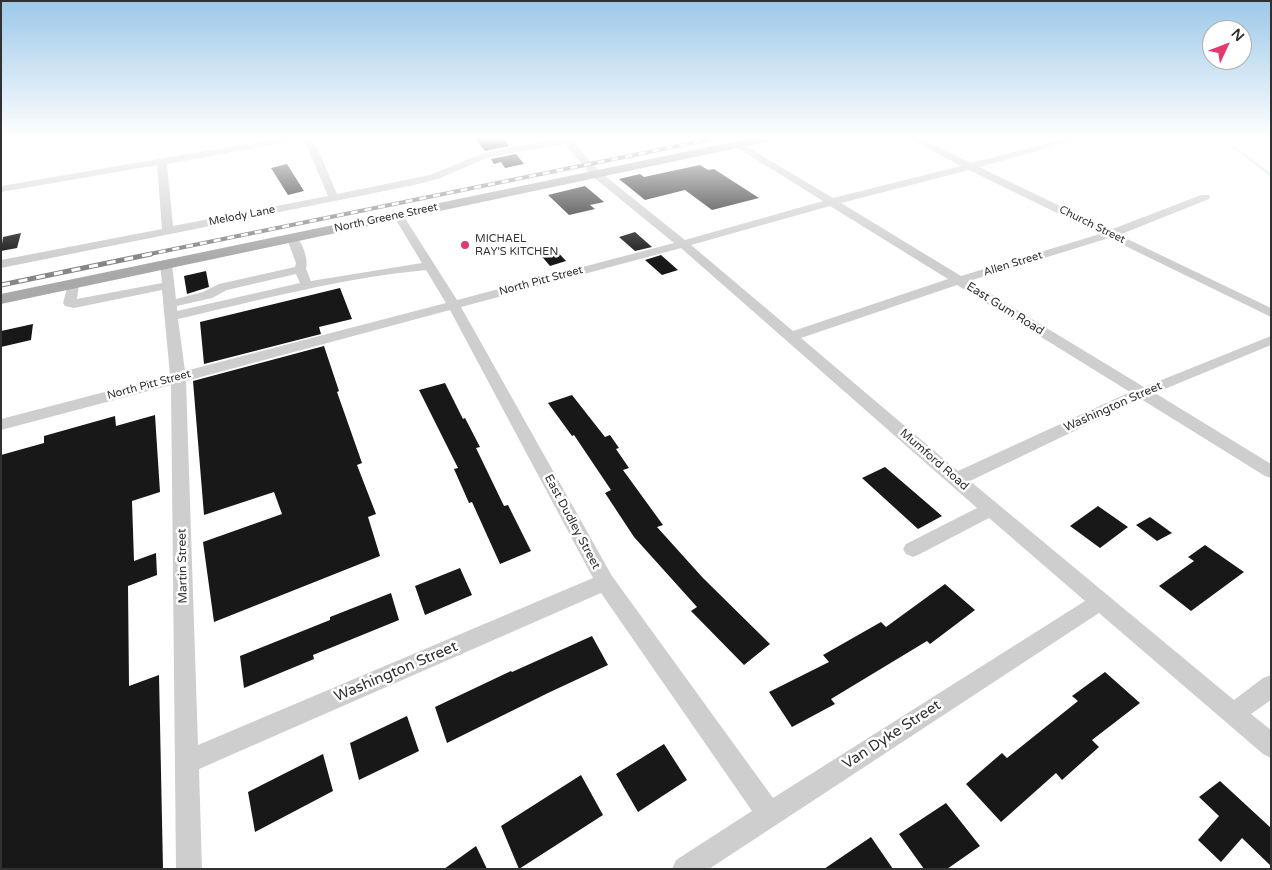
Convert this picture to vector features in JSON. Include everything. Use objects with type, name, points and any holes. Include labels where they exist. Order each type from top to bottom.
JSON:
[{"type":"main road","name":"North Greene Street","points":[[1,299],[574,179]]},
{"type":"street","points":[[1,189],[65,179]]},
{"type":"street","points":[[163,179],[168,230]]},
{"type":"street","points":[[326,179],[334,198]]},
{"type":"street","name":"Melody Lane","points":[[1,264],[429,179]]},
{"type":"street","name":"Mumford Road","points":[[602,179],[792,336],[991,510],[1271,746]]},
{"type":"street","name":"East Gum Road","points":[[793,179],[1271,472]]},
{"type":"street","name":"North Pitt Street","points":[[1,425],[683,244],[831,202],[925,179]]},
{"type":"street","name":"Church Street","points":[[996,179],[1271,313]]},
{"type":"street","name":"Allen Street","points":[[792,336],[959,280],[1111,234],[1205,197]]},
{"type":"street","name":"East Dudley Street","points":[[398,215],[453,304],[604,582],[769,813]]},
{"type":"street","points":[[293,238],[302,263],[300,269],[304,282],[309,284]]},
{"type":"street","name":"Martin Street","points":[[166,265],[178,378],[189,869]]},
{"type":"street","points":[[170,301],[309,284],[430,266]]},
{"type":"street","points":[[73,284],[69,300],[70,303],[74,304],[170,301],[203,297],[223,287],[300,269]]},
{"type":"street","name":"Washington Street","points":[[957,479],[1142,393],[1271,340]]},
{"type":"street","points":[[913,549],[991,510]]},
{"type":"street","name":"Washington Street","points":[[187,762],[604,582]]},
{"type":"street","name":"Van Dyke Street","points":[[685,869],[769,813],[1100,602]]},
{"type":"street","points":[[1233,714],[1271,686]]},
{"type":"building","points":[[278,179],[296,179],[304,191],[288,195]]},
{"type":"building","points":[[619,179],[729,179],[759,198],[712,210],[685,190],[645,200]]},
{"type":"building","points":[[585,186],[604,202],[590,205],[595,209],[569,215],[548,195]]},
{"type":"building","points":[[635,232],[652,247],[635,251],[619,237]]},
{"type":"building","points":[[21,233],[17,248],[1,251],[3,237]]},
{"type":"building","points":[[555,249],[566,261],[550,266],[539,253]]},
{"type":"building","points":[[661,255],[678,270],[662,275],[645,260]]},
{"type":"building","points":[[206,271],[209,287],[187,294],[184,276]]},
{"type":"building","points":[[340,288],[352,319],[319,327],[321,334],[204,364],[200,322]]},
{"type":"building","points":[[33,324],[31,340],[1,347],[1,331]]},
{"type":"building","points":[[324,346],[339,391],[337,392],[362,463],[357,465],[376,514],[368,517],[380,556],[214,622],[203,542],[282,514],[274,492],[204,515],[193,381]]},
{"type":"building","points":[[445,383],[480,447],[476,448],[504,506],[508,505],[531,551],[500,564],[472,502],[469,503],[454,469],[458,468],[419,390]]},
{"type":"building","points":[[572,395],[605,437],[610,435],[619,448],[616,449],[629,468],[623,470],[663,525],[657,527],[703,578],[770,644],[744,665],[691,611],[697,607],[634,537],[605,493],[611,490],[574,435],[572,436],[548,403]]},
{"type":"building","points":[[155,415],[160,492],[132,501],[134,561],[156,553],[157,575],[128,586],[129,686],[159,675],[163,869],[1,869],[1,455],[44,443],[44,436],[115,416],[116,426]]},
{"type":"building","points":[[885,467],[942,516],[918,529],[862,478]]},
{"type":"building","points":[[1098,506],[1128,527],[1100,548],[1070,526]]},
{"type":"building","points":[[1150,517],[1172,533],[1157,541],[1136,525]]},
{"type":"building","points":[[1205,545],[1244,572],[1191,611],[1159,586],[1194,561],[1188,557]]},
{"type":"building","points":[[460,568],[472,595],[425,615],[415,586]]},
{"type":"building","points":[[945,584],[975,610],[930,644],[927,641],[831,699],[835,704],[792,727],[769,692],[829,662],[823,655],[881,622],[886,627]]},
{"type":"building","points":[[391,593],[399,620],[313,655],[314,659],[244,688],[240,656]]},
{"type":"building","points":[[592,636],[608,665],[447,743],[435,707]]},
{"type":"building","points":[[1105,672],[1140,703],[1092,740],[1099,747],[1062,780],[1056,773],[1001,822],[966,784],[1002,753],[1007,758],[1078,701],[1072,696]]},
{"type":"building","points":[[407,716],[419,751],[359,780],[350,743]]},
{"type":"building","points":[[664,744],[687,780],[638,812],[616,774]]},
{"type":"building","points":[[323,754],[333,791],[255,832],[248,792]]},
{"type":"building","points":[[581,775],[603,815],[519,869],[501,826]]},
{"type":"building","points":[[1220,781],[1271,828],[1271,866],[1242,838],[1221,862],[1198,840],[1219,816],[1199,797]]},
{"type":"building","points":[[946,803],[980,846],[947,869],[924,869],[899,834]]},
{"type":"building","points":[[871,837],[893,869],[824,869]]},
{"type":"building","points":[[476,846],[487,869],[444,869]]},
{"type":"railway","points":[[145,255],[519,179]]},
{"type":"railway","points":[[1,285],[151,254]]},
{"type":"place","name":"MICHAEL RAY'S KITCHEN","points":[[465,245]]}]
